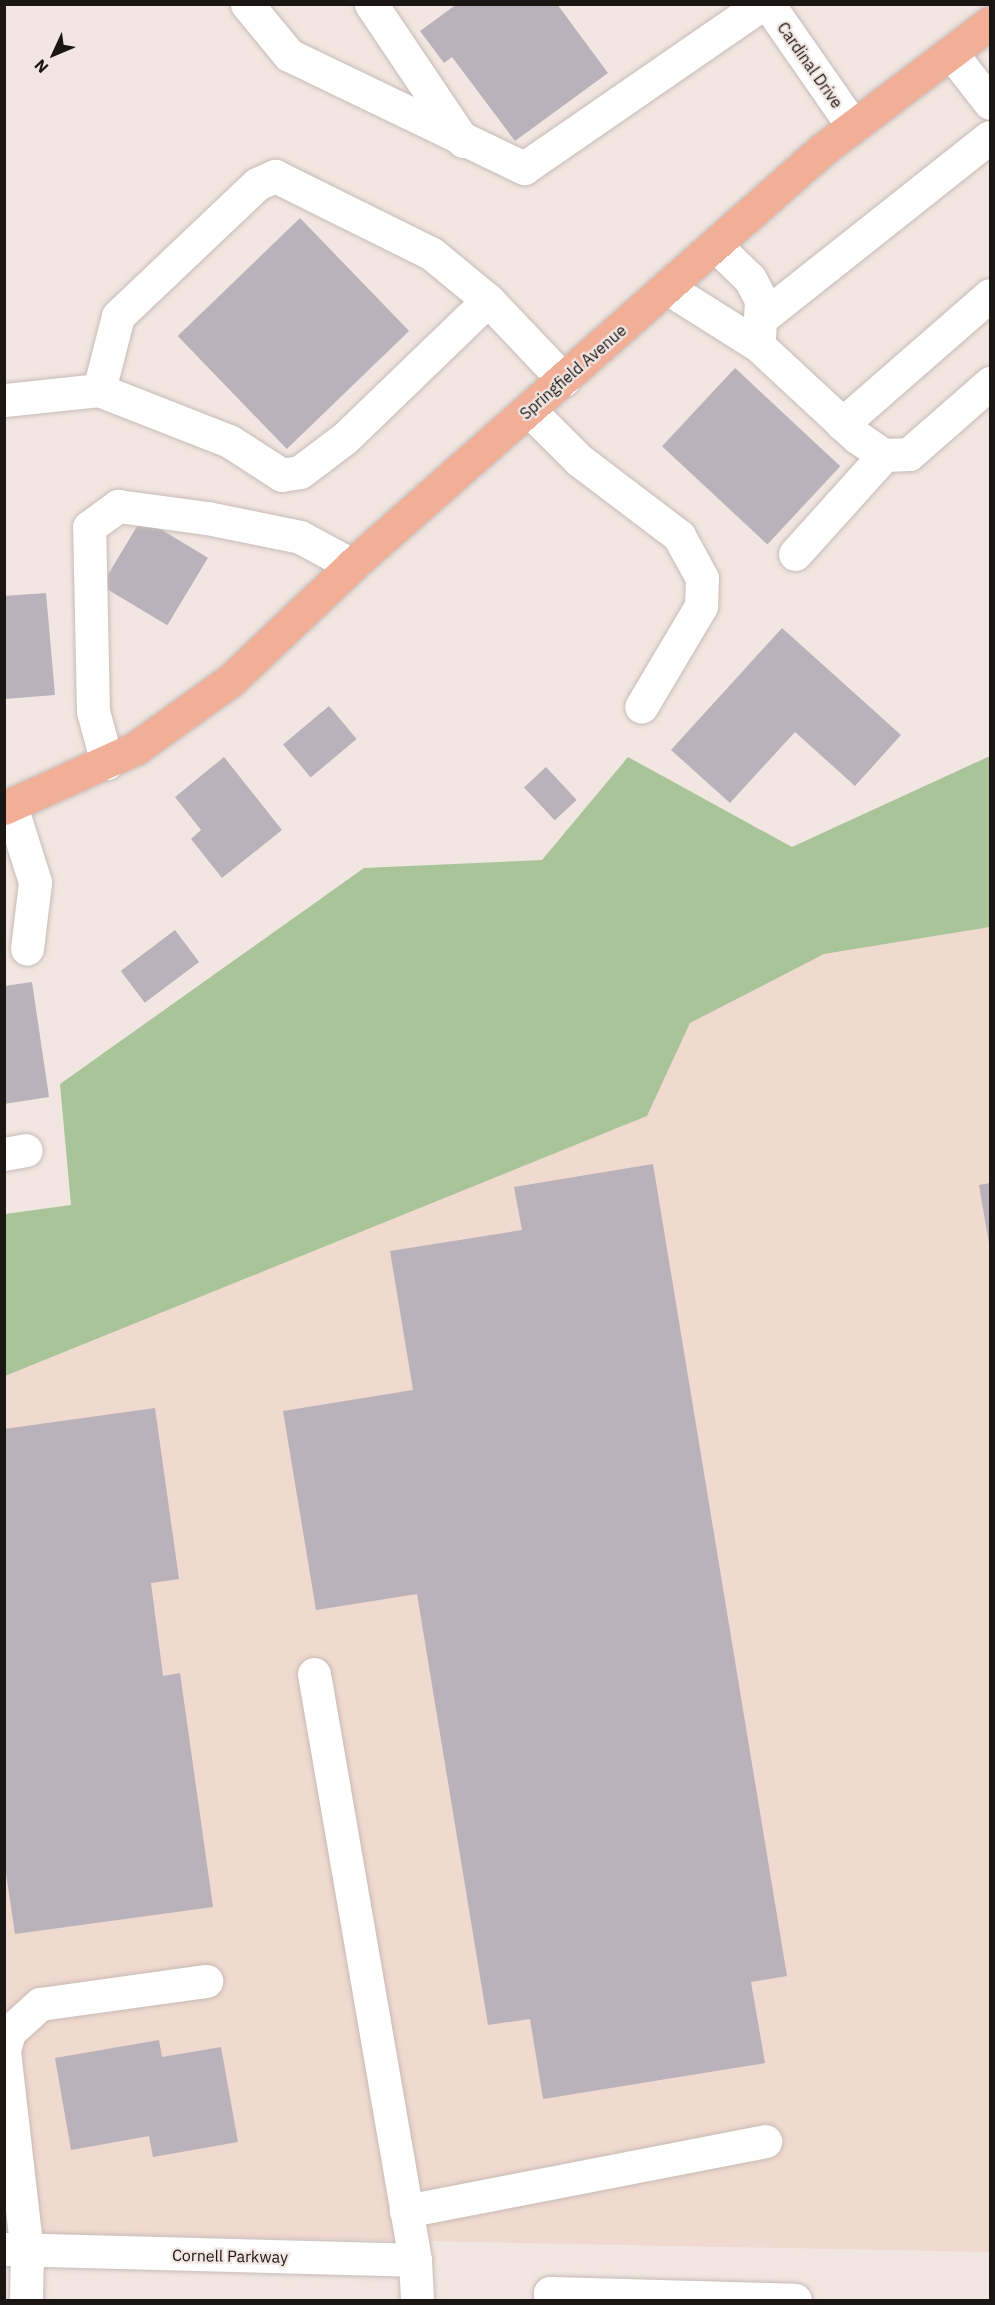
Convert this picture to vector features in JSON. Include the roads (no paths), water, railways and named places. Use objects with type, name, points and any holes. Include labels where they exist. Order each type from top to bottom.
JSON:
[{"type":"main road","name":"Springfield Avenue","points":[[8,807],[107,763],[163,731],[269,648],[352,565],[669,289],[852,125],[990,23]]},
{"type":"street","points":[[247,4],[289,55],[463,141],[524,168],[762,4]]},
{"type":"street","points":[[371,4],[463,141]]},
{"type":"street","name":"Cardinal Drive","points":[[768,4],[852,125]]},
{"type":"street","points":[[951,53],[990,104]]},
{"type":"street","points":[[759,332],[990,137]]},
{"type":"street","points":[[99,390],[118,316],[257,184],[275,176],[432,254],[488,300],[564,380]]},
{"type":"street","points":[[716,246],[750,279],[761,300],[759,332]]},
{"type":"street","points":[[669,289],[759,332],[842,424],[884,455],[909,454],[990,383]]},
{"type":"street","points":[[842,424],[990,295]]},
{"type":"street","points":[[4,400],[99,390],[229,441],[282,475],[300,472],[345,438],[488,300]]},
{"type":"street","points":[[529,410],[579,460],[680,536],[702,578],[701,606],[641,707]]},
{"type":"street","points":[[795,554],[884,455]]},
{"type":"street","points":[[107,763],[93,711],[89,527],[117,506],[207,518],[300,537],[352,565]]},
{"type":"street","points":[[8,807],[35,882],[27,949]]},
{"type":"street","points":[[314,1674],[415,2260],[417,2301]]},
{"type":"street","points":[[26,2301],[16,2250],[4,2050],[9,2032],[40,2004],[206,1981]]},
{"type":"street","points":[[406,2211],[765,2141]]},
{"type":"street","name":"Cornell Parkway","points":[[16,2250],[415,2260]]},
{"type":"street","points":[[550,2301],[550,2293],[795,2301]]}]
